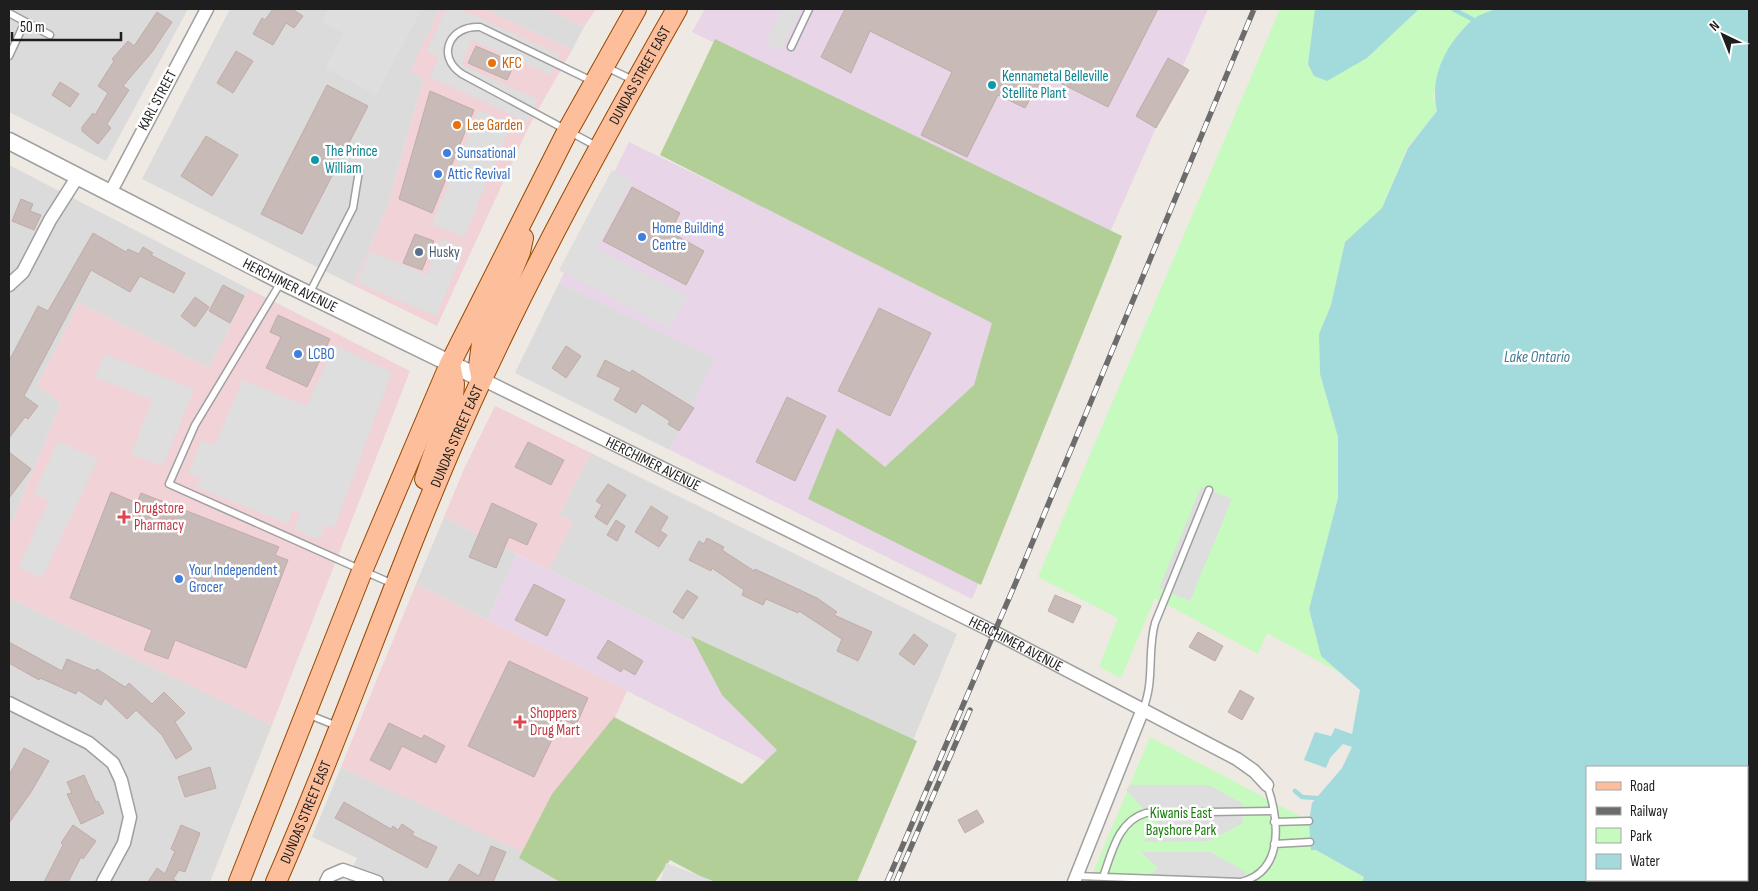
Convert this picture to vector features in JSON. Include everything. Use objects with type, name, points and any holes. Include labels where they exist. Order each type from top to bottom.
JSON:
[{"type":"main road","points":[[239,882],[362,571],[450,364],[568,130],[636,9]]},
{"type":"main road","name":"DUNDAS STREET EAST","points":[[276,882],[394,585],[482,380],[544,251],[599,147],[678,9]]},
{"type":"main road","points":[[482,380],[479,353],[520,252],[526,211]]},
{"type":"main road","points":[[423,516],[421,493],[424,481],[453,398],[454,384],[450,364]]},
{"type":"street","name":"KARL STREET","points":[[110,193],[207,9]]},
{"type":"street","name":"HERCHIMER AVENUE","points":[[9,142],[309,295],[975,623],[1237,759],[1254,771],[1267,785]]},
{"type":"street","points":[[9,285],[22,272],[50,220],[78,176]]},
{"type":"street","points":[[9,703],[88,743],[113,763],[121,780],[130,817],[124,843],[103,882]]},
{"type":"street","points":[[1075,879],[1143,709]]},
{"type":"street","points":[[326,882],[329,876],[343,870],[377,882]]},
{"type":"lane","points":[[790,47],[810,9]]},
{"type":"lane","points":[[9,13],[50,35]]},
{"type":"lane","points":[[9,56],[25,22]]},
{"type":"lane","points":[[599,147],[452,67],[448,60],[448,52],[455,35],[469,26],[480,27],[598,74],[636,82]]},
{"type":"lane","points":[[309,295],[353,208],[359,170]]},
{"type":"lane","points":[[281,281],[195,426],[169,484],[394,585]]},
{"type":"lane","points":[[1143,709],[1150,682],[1151,645],[1155,623],[1209,490]]},
{"type":"lane","points":[[306,713],[339,727]]},
{"type":"lane","name":"HERCHIMER AVENUE","points":[[1075,879],[1102,877],[1241,882],[1253,879],[1262,873],[1270,863],[1274,851],[1274,811],[1267,785]]},
{"type":"lane","points":[[1102,877],[1120,832],[1135,816],[1146,813],[1274,811]]},
{"type":"lane","points":[[1274,822],[1310,821]]},
{"type":"lane","points":[[1274,844],[1310,842]]},
{"type":"shaded area","points":[[9,9],[188,9],[106,161],[9,112]]},
{"type":"shaded area","points":[[230,9],[440,9],[411,71],[424,78],[387,208],[353,285],[142,179]]},
{"type":"shaded area","points":[[329,9],[422,9],[376,95],[325,68],[343,33],[322,22]]},
{"type":"shaded area","points":[[440,9],[485,9],[572,50],[529,126],[437,326],[353,285],[387,208],[424,78],[410,71]]},
{"type":"shaded area","points":[[446,9],[460,9],[560,55],[551,75],[472,40],[461,64],[538,100],[528,122],[430,77],[439,57],[427,51]]},
{"type":"shaded area","points":[[485,9],[547,9],[584,27],[572,50]]},
{"type":"shaded area","points":[[547,9],[596,9],[584,27]]},
{"type":"shaded area","points":[[705,9],[1208,9],[1108,237],[692,32]]},
{"type":"shaded area","points":[[782,9],[801,9],[781,51],[765,44]]},
{"type":"shaded area","points":[[479,110],[511,125],[464,237],[432,224]]},
{"type":"shaded area","points":[[629,142],[1074,357],[972,599],[670,450],[714,358],[559,283]]},
{"type":"shaded area","points":[[9,165],[249,289],[209,368],[79,303],[37,386],[61,403],[9,529]]},
{"type":"shaded area","points":[[612,170],[633,181],[597,249],[688,296],[670,329],[559,270]]},
{"type":"shaded area","points":[[441,239],[464,249],[436,316],[357,283],[370,251],[427,275]]},
{"type":"shaded area","points":[[559,283],[715,358],[670,450],[515,373]]},
{"type":"shaded area","points":[[249,289],[410,371],[272,725],[9,598],[9,529],[61,403],[37,386],[79,303],[209,368]]},
{"type":"shaded area","points":[[335,345],[392,372],[334,528],[326,525],[318,540],[294,529],[300,512],[292,510],[288,524],[196,487],[201,478],[188,473],[202,440],[215,445],[243,380],[306,406]]},
{"type":"shaded area","points":[[104,354],[194,389],[163,466],[131,454],[152,400],[95,377]]},
{"type":"shaded area","points":[[495,406],[591,453],[559,515],[573,522],[549,570],[444,517],[464,469]]},
{"type":"shaded area","points":[[58,441],[98,459],[42,578],[18,567],[49,501],[34,493]]},
{"type":"shaded area","points":[[591,453],[957,634],[909,750],[549,570],[573,522],[559,515]]},
{"type":"shaded area","points":[[1201,487],[1232,499],[1190,601],[1159,588]]},
{"type":"shaded area","points":[[444,517],[517,554],[487,620],[416,584]]},
{"type":"shaded area","points":[[517,554],[909,750],[880,819],[487,620]]},
{"type":"shaded area","points":[[416,584],[627,691],[548,864],[341,767]]},
{"type":"shaded area","points":[[9,598],[272,725],[210,882],[9,882]]},
{"type":"shaded area","points":[[341,767],[588,882],[347,882],[357,858],[312,837]]},
{"type":"shaded area","points":[[1130,785],[1209,785],[1243,804],[1243,823],[1209,841],[1142,842],[1162,828],[1126,790]]},
{"type":"shaded area","points":[[1141,852],[1211,852],[1246,872],[1246,882],[1141,882],[1158,868]]},
{"type":"shaded area","points":[[666,863],[716,882],[660,882]]},
{"type":"green space","points":[[1280,9],[1496,9],[1472,19],[1433,94],[1437,111],[1407,148],[1382,208],[1345,242],[1331,305],[1319,334],[1320,374],[1338,437],[1338,498],[1309,609],[1321,656],[1340,673],[1267,633],[1258,654],[1155,598],[1121,678],[1099,667],[1118,618],[1038,577]]},
{"type":"green space","points":[[715,39],[1122,236],[981,585],[808,499],[837,428],[885,467],[974,385],[992,323],[660,155]]},
{"type":"green space","points":[[691,636],[917,741],[857,882],[711,882],[670,860],[655,882],[560,882],[519,858],[552,794],[614,717],[742,784],[777,750],[722,695]]},
{"type":"green space","name":"Kiwanis East Bayshore Park","points":[[1150,737],[1309,821],[1311,850],[1316,850],[1365,878],[1362,882],[1089,882]]},
{"type":"water","points":[[1315,9],[1419,9],[1367,58],[1327,81],[1314,76],[1308,64]]},
{"type":"water","name":"Lake Ontario","points":[[1496,9],[1749,9],[1749,882],[1362,882],[1364,877],[1316,850],[1311,850],[1309,821],[1312,803],[1342,768],[1352,747],[1343,744],[1330,758],[1326,768],[1304,760],[1315,732],[1331,736],[1335,728],[1352,734],[1360,690],[1321,656],[1309,609],[1338,498],[1338,437],[1320,374],[1319,334],[1331,305],[1345,242],[1382,208],[1408,148],[1437,111],[1435,86],[1447,51],[1462,30],[1479,15]]},
{"type":"building","points":[[273,9],[292,9],[303,16],[294,28],[286,23],[273,45],[253,34],[262,18],[265,20]]},
{"type":"building","name":"Kennametal Belleville Stellite Plant","points":[[845,9],[1158,9],[1108,107],[1044,75],[1025,108],[998,95],[967,157],[921,135],[952,72],[870,31],[851,73],[821,57]]},
{"type":"building","points":[[157,12],[172,22],[152,52],[123,86],[129,90],[107,124],[111,128],[98,144],[82,131],[82,127],[93,113],[95,115],[108,93],[98,86],[114,61],[112,59],[128,41],[134,46]]},
{"type":"building","name":"KFC","points":[[476,46],[515,63],[507,80],[468,63]]},
{"type":"building","points":[[236,51],[253,61],[233,93],[217,83]]},
{"type":"building","points":[[1168,58],[1189,70],[1156,128],[1136,116]]},
{"type":"building","points":[[60,82],[79,94],[70,107],[52,95]]},
{"type":"building","name":"The Prince William","points":[[327,85],[368,106],[302,234],[261,214]]},
{"type":"building","points":[[430,91],[474,110],[432,213],[399,199]]},
{"type":"building","points":[[206,136],[238,155],[212,196],[181,176]]},
{"type":"building","name":"Home Building Centre","points":[[632,187],[680,213],[670,232],[704,251],[686,285],[603,241]]},
{"type":"building","points":[[21,199],[33,204],[30,211],[41,215],[34,230],[12,221]]},
{"type":"building","points":[[93,233],[126,252],[128,249],[139,254],[143,247],[153,253],[151,255],[185,273],[174,293],[140,276],[130,292],[91,270],[24,396],[38,406],[28,419],[25,417],[9,438],[9,361],[38,306],[48,311]]},
{"type":"building","name":"Husky","points":[[415,234],[434,241],[422,270],[403,263]]},
{"type":"building","points":[[223,285],[244,296],[230,323],[209,311]]},
{"type":"building","points":[[195,297],[209,307],[195,327],[181,316]]},
{"type":"building","points":[[879,308],[931,333],[890,416],[838,391]]},
{"type":"building","name":"LCBO","points":[[278,315],[330,339],[307,387],[266,368],[281,337],[270,332]]},
{"type":"building","points":[[566,346],[581,356],[566,378],[552,368]]},
{"type":"building","points":[[605,360],[630,373],[632,370],[694,408],[679,431],[668,424],[670,421],[642,403],[636,413],[614,400],[621,388],[597,376]]},
{"type":"building","points":[[787,397],[826,416],[795,481],[756,462]]},
{"type":"building","points":[[528,442],[564,460],[551,485],[515,467]]},
{"type":"building","points":[[9,452],[31,469],[9,498]]},
{"type":"building","points":[[608,484],[626,495],[607,525],[595,517],[602,505],[596,501]]},
{"type":"building","name":"Your Independent Grocer","points":[[111,492],[137,503],[141,493],[279,547],[275,555],[288,560],[246,668],[175,640],[168,659],[144,650],[152,630],[70,598]]},
{"type":"building","points":[[492,503],[537,524],[527,545],[509,537],[496,568],[469,557]]},
{"type":"building","points":[[651,506],[668,517],[660,531],[667,535],[659,547],[635,532]]},
{"type":"building","points":[[616,520],[625,526],[617,541],[607,535]]},
{"type":"building","points":[[707,538],[724,547],[722,550],[754,571],[755,569],[817,598],[837,612],[834,615],[872,632],[858,661],[837,651],[842,639],[799,611],[798,613],[766,599],[763,605],[742,595],[744,590],[712,568],[711,571],[689,560],[699,541],[704,544]]},
{"type":"building","points":[[534,584],[565,600],[547,636],[515,620]]},
{"type":"building","points":[[687,590],[698,597],[683,619],[673,612]]},
{"type":"building","points":[[1055,595],[1081,606],[1073,623],[1048,611]]},
{"type":"building","points":[[1198,632],[1223,646],[1215,661],[1189,647]]},
{"type":"building","points":[[914,634],[928,645],[914,665],[899,654]]},
{"type":"building","points":[[608,640],[643,661],[635,675],[623,668],[621,672],[597,658]]},
{"type":"building","points":[[9,642],[62,671],[67,659],[95,671],[97,669],[125,687],[129,683],[152,704],[164,692],[185,713],[175,722],[192,749],[176,759],[162,735],[136,710],[127,719],[105,698],[101,705],[78,690],[76,694],[40,678],[39,680],[9,663]]},
{"type":"building","name":"Shoppers Drug Mart","points":[[509,661],[588,698],[576,725],[562,719],[534,777],[468,746]]},
{"type":"building","points":[[1240,690],[1254,698],[1242,720],[1228,712]]},
{"type":"building","points":[[389,723],[422,739],[424,735],[445,746],[436,763],[402,746],[390,770],[370,760]]},
{"type":"building","points":[[24,748],[49,761],[31,792],[9,823],[9,775]]},
{"type":"building","points":[[210,767],[216,788],[185,797],[178,777]]},
{"type":"building","points":[[84,775],[96,802],[98,801],[104,813],[81,824],[67,794],[72,793],[67,782]]},
{"type":"building","points":[[344,802],[391,829],[393,826],[398,830],[402,824],[414,832],[412,835],[437,847],[427,868],[335,818]]},
{"type":"building","points":[[977,810],[984,822],[965,833],[958,820]]},
{"type":"building","points":[[73,825],[96,841],[83,859],[81,857],[68,882],[44,882],[63,845],[61,843]]},
{"type":"building","points":[[181,825],[200,833],[185,872],[179,870],[173,879],[178,882],[148,882],[157,868],[165,874],[175,851],[171,849]]},
{"type":"building","points":[[491,846],[506,852],[493,882],[448,882],[459,864],[479,876]]},
{"type":"waterway","points":[[1453,9],[1472,19]]},
{"type":"waterway","points":[[1295,791],[1302,797],[1317,798]]},
{"type":"railway","points":[[887,882],[1016,582],[1254,9]]},
{"type":"railway","points":[[896,882],[970,710]]},
{"type":"place","name":"KFC","points":[[492,63]]},
{"type":"place","name":"Kennametal Belleville Stellite Plant","points":[[992,85]]},
{"type":"place","name":"Lee Garden","points":[[457,125]]},
{"type":"place","name":"Sunsational","points":[[447,153]]},
{"type":"place","name":"The Prince William","points":[[315,160]]},
{"type":"place","name":"Attic Revival","points":[[438,174]]},
{"type":"place","name":"Home Building Centre","points":[[642,237]]},
{"type":"place","name":"Husky","points":[[419,252]]},
{"type":"place","name":"LCBO","points":[[298,354]]},
{"type":"place","name":"Drugstore Pharmacy","points":[[124,517]]},
{"type":"place","name":"Your Independent Grocer","points":[[179,579]]},
{"type":"place","name":"Shoppers Drug Mart","points":[[520,722]]}]
